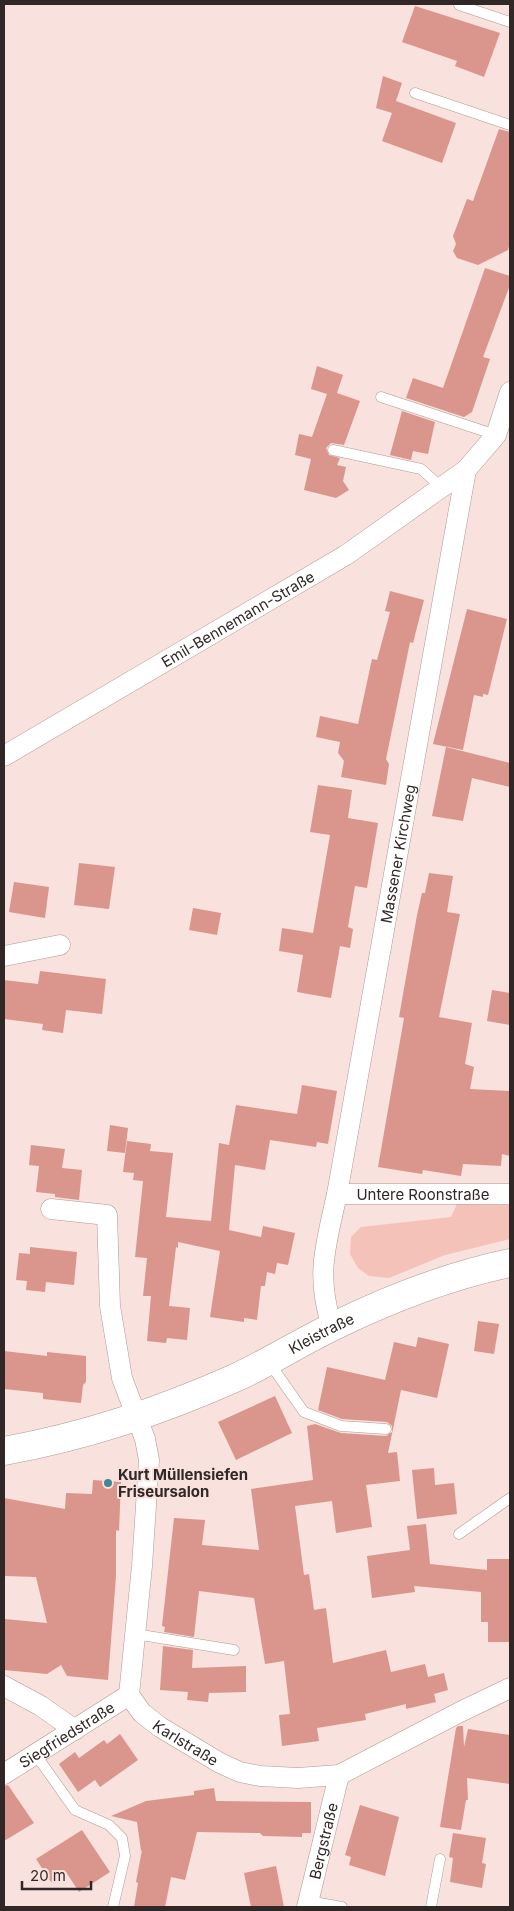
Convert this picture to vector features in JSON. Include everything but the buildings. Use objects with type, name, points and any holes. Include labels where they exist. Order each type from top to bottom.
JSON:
[{"type":"main road","name":"Kleistraße","points":[[4,1451],[77,1436],[137,1418],[236,1377],[381,1304],[434,1284],[510,1263]]},
{"type":"street","points":[[466,470],[496,435],[510,392]]},
{"type":"street","name":"Emil-Bennemann-Straße","points":[[4,756],[346,555],[466,470]]},
{"type":"street","name":"Massener Kirchweg","points":[[332,1327],[324,1301],[321,1268],[337,1194],[466,470]]},
{"type":"street","points":[[4,956],[60,945]]},
{"type":"street","name":"Untere Roonstraße","points":[[337,1194],[510,1194]]},
{"type":"street","points":[[51,1209],[107,1215],[110,1306],[122,1378],[145,1439],[149,1460],[129,1695]]},
{"type":"street","points":[[4,1686],[41,1706],[75,1730]]},
{"type":"street","name":"Karlstraße","points":[[129,1695],[142,1712],[160,1727],[220,1763],[240,1772],[260,1776],[298,1778],[339,1775],[510,1688]]},
{"type":"street","name":"Siegfriedstraße","points":[[4,1774],[129,1695]]},
{"type":"street","name":"Bergstraße","points":[[307,1904],[339,1775]]},
{"type":"lane","points":[[459,5],[510,22]]},
{"type":"lane","points":[[415,93],[510,125]]},
{"type":"lane","points":[[381,397],[496,435]]},
{"type":"lane","points":[[333,450],[420,469],[441,487]]},
{"type":"lane","points":[[268,1360],[304,1412],[341,1426],[386,1429]]},
{"type":"lane","points":[[459,1534],[510,1498]]},
{"type":"lane","points":[[135,1634],[234,1650]]},
{"type":"lane","points":[[36,1755],[75,1810],[109,1825],[122,1838],[125,1856],[113,1907]]},
{"type":"lane","points":[[431,1907],[440,1859]]},
{"type":"lane","points":[[307,1904],[342,1907]]},
{"type":"shaded area","points":[[457,1204],[510,1205],[510,1239],[445,1255],[389,1278],[369,1276],[358,1268],[350,1254],[351,1237],[361,1227],[451,1217]]},
{"type":"place","name":"Kurt Müllensiefen Friseursalon","points":[[108,1483]]}]
